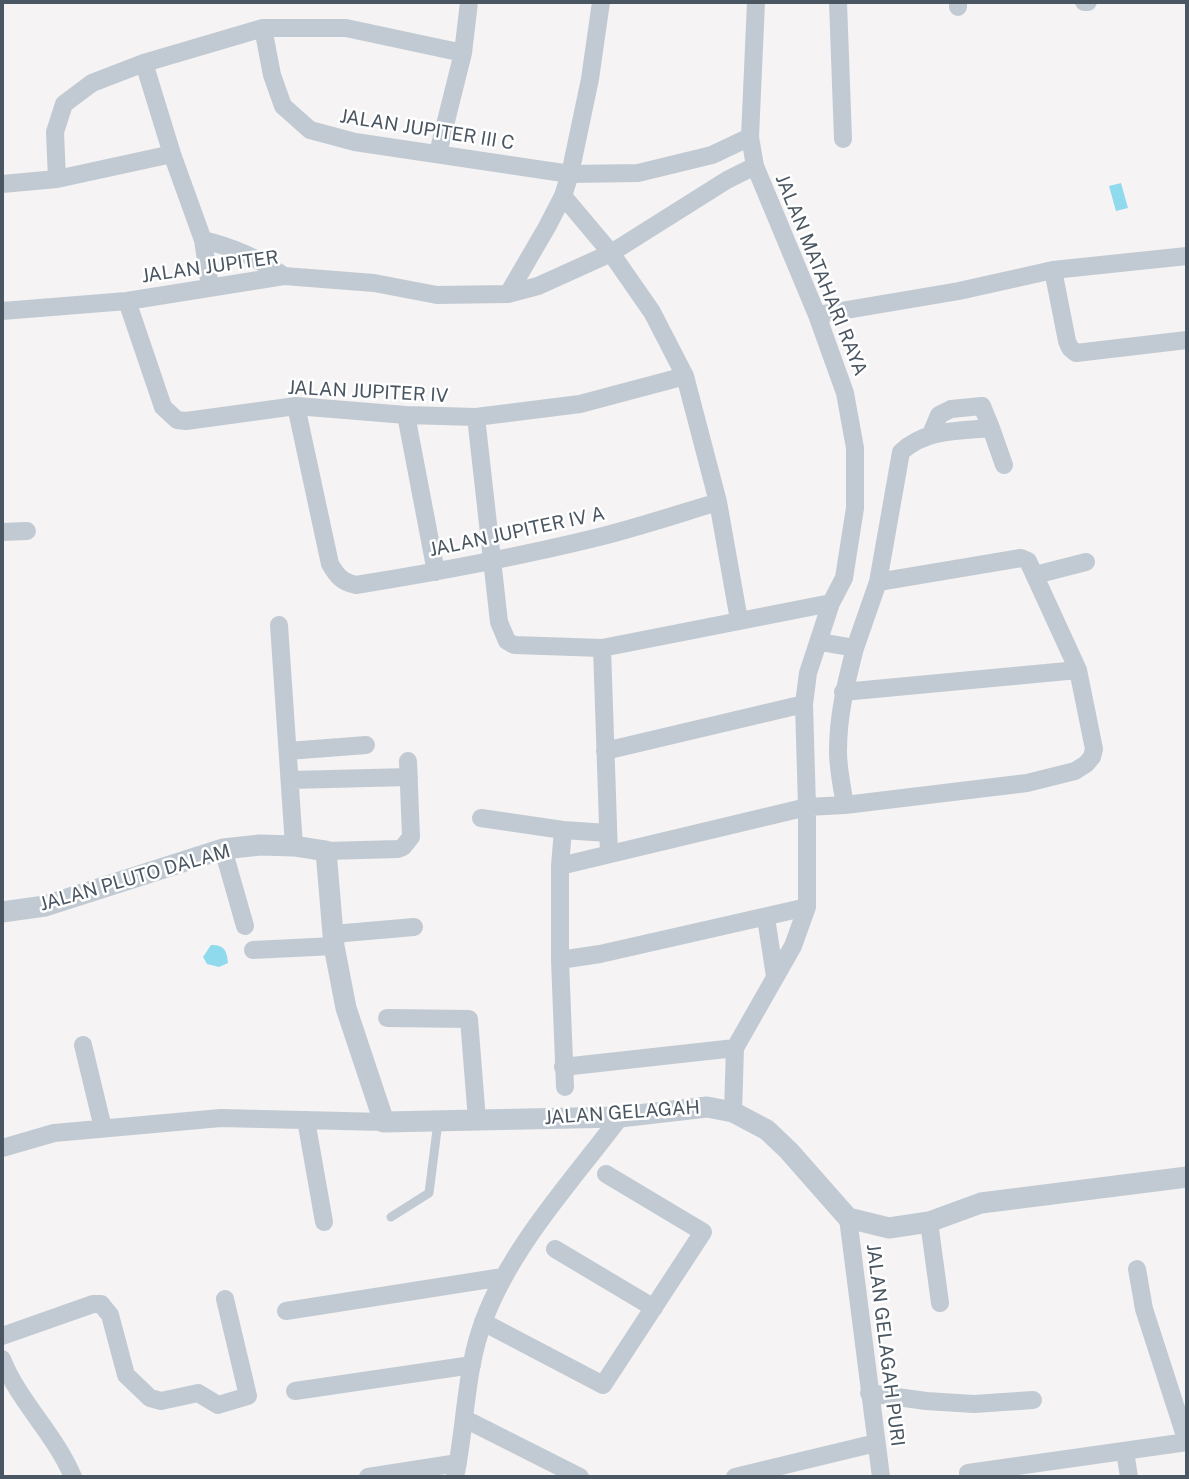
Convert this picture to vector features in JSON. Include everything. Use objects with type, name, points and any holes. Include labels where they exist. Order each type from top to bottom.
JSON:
[{"type":"street","points":[[438,153],[463,53],[469,2]]},
{"type":"street","points":[[508,294],[563,196],[590,79],[601,2]]},
{"type":"street","name":"JALAN MATAHARI RAYA","points":[[733,1112],[735,1048],[793,946],[807,907],[804,704],[808,673],[831,603],[844,578],[855,508],[855,448],[845,393],[817,315],[755,166],[750,137],[756,2]]},
{"type":"street","points":[[838,2],[843,139]]},
{"type":"street","points":[[57,179],[55,132],[64,104],[92,83],[144,63],[263,28],[346,28],[463,53]]},
{"type":"street","name":"JALAN JUPITER III C","points":[[263,28],[272,75],[283,106],[310,130],[355,142],[570,174]]},
{"type":"street","points":[[144,63],[172,154],[203,240],[210,287]]},
{"type":"street","points":[[570,174],[638,173],[712,155],[750,137]]},
{"type":"street","points":[[2,184],[57,179],[172,154]]},
{"type":"street","name":"JALAN JUPITER","points":[[2,312],[127,301],[284,276],[374,284],[437,295],[508,294],[538,286],[611,253],[727,180],[755,166]]},
{"type":"street","points":[[563,196],[611,253],[652,312],[685,376],[718,502],[738,620]]},
{"type":"street","points":[[203,240],[233,247],[264,262],[284,276]]},
{"type":"street","points":[[817,315],[959,291],[1053,270],[1187,256]]},
{"type":"street","points":[[1053,270],[1067,341],[1076,353],[1187,340]]},
{"type":"street","name":"JALAN JUPITER IV","points":[[127,301],[163,407],[177,420],[296,406],[406,415],[476,417],[580,404],[685,376]]},
{"type":"street","name":"JALAN JUPITER IV A","points":[[296,406],[330,564],[345,582],[356,584],[493,560],[600,537],[718,502]]},
{"type":"street","points":[[406,415],[436,572]]},
{"type":"street","points":[[476,417],[499,622],[508,640],[514,645],[602,648],[831,603]]},
{"type":"street","points":[[845,805],[838,754],[843,692],[878,582],[901,452],[931,434],[991,428],[1004,466]]},
{"type":"street","points":[[2,532],[27,531]]},
{"type":"street","points":[[560,866],[807,807],[845,805],[1027,783],[1075,771],[1086,764],[1094,749],[1077,670],[1028,561],[1021,558],[878,582]]},
{"type":"street","points":[[1033,571],[1086,562]]},
{"type":"street","points":[[279,625],[294,846]]},
{"type":"street","points":[[820,642],[855,648]]},
{"type":"street","points":[[602,648],[609,854]]},
{"type":"street","points":[[843,692],[1077,670]]},
{"type":"street","points":[[605,751],[804,704]]},
{"type":"street","points":[[288,751],[366,745]]},
{"type":"street","points":[[2,1148],[54,1133],[221,1118],[384,1122],[345,1008],[334,940],[327,852],[403,847],[411,837],[409,769],[290,780]]},
{"type":"street","points":[[481,818],[563,830],[608,833]]},
{"type":"street","points":[[563,830],[560,866],[560,960],[565,1087]]},
{"type":"street","name":"JALAN PLUTO DALAM","points":[[2,912],[45,906],[223,849],[260,845],[294,846],[327,852]]},
{"type":"street","points":[[223,849],[245,926]]},
{"type":"street","points":[[560,960],[600,954],[807,907]]},
{"type":"street","points":[[766,918],[775,976]]},
{"type":"street","points":[[253,950],[414,927]]},
{"type":"street","points":[[387,1018],[469,1019],[477,1120]]},
{"type":"street","points":[[83,1045],[103,1128]]},
{"type":"street","points":[[563,1067],[735,1048]]},
{"type":"street","name":"JALAN GELAGAH","points":[[384,1122],[620,1117],[706,1107],[733,1112],[767,1130],[848,1218]]},
{"type":"street","points":[[368,1477],[456,1470],[472,1365],[483,1322],[503,1277],[558,1198],[620,1117]]},
{"type":"street","points":[[306,1120],[324,1222]]},
{"type":"street","points":[[483,1322],[603,1385],[703,1232],[606,1174]]},
{"type":"street","points":[[848,1218],[889,1228],[929,1222],[981,1203],[1187,1177]]},
{"type":"street","name":"JALAN GELAGAH PURI","points":[[848,1218],[881,1477]]},
{"type":"street","points":[[929,1222],[940,1303]]},
{"type":"street","points":[[555,1249],[654,1308]]},
{"type":"street","points":[[968,1474],[1187,1442],[1144,1309],[1137,1269]]},
{"type":"street","points":[[286,1311],[503,1277]]},
{"type":"street","points":[[2,1336],[93,1304],[101,1304],[110,1315],[126,1375],[150,1398],[161,1401],[198,1393],[218,1405],[248,1396],[225,1299]]},
{"type":"street","points":[[295,1391],[472,1365]]},
{"type":"street","points":[[4,1371],[64,1456],[73,1477]]},
{"type":"street","points":[[869,1393],[962,1403],[1033,1400]]},
{"type":"street","points":[[464,1419],[580,1477]]},
{"type":"street","points":[[736,1477],[876,1443]]},
{"type":"street","points":[[1125,1451],[1129,1477]]},
{"type":"lane","points":[[391,1217],[429,1193],[438,1121]]},
{"type":"water","points":[[1121,183],[1128,208],[1116,211],[1109,186]]},
{"type":"water","points":[[211,945],[224,949],[228,963],[219,967],[207,964],[203,957]]}]
